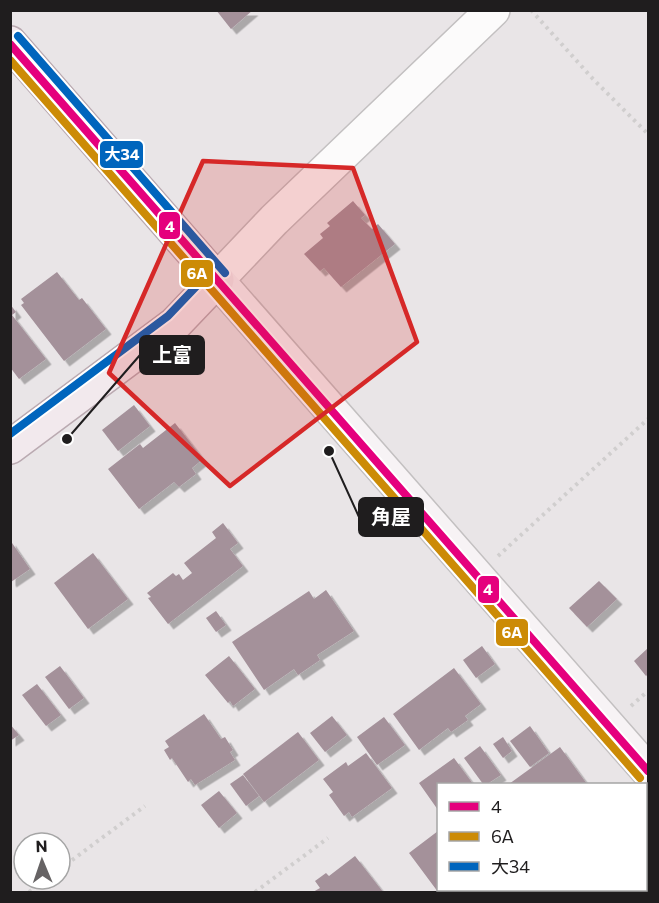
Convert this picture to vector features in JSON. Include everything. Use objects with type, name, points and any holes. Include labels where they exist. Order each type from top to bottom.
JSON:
[{"type":"main road","points":[[10,43],[648,771]]},
{"type":"main road","points":[[10,447],[175,324],[217,280]]},
{"type":"street","points":[[217,280],[274,220],[493,10]]},
{"type":"path","points":[[531,10],[593,79],[648,134]]},
{"type":"path","points":[[476,576],[648,419]]},
{"type":"path","points":[[72,860],[145,806]]},
{"type":"path","points":[[255,892],[328,838]]},
{"type":"highlighted area","points":[[203,161],[353,168],[417,342],[230,486],[109,373]]},
{"type":"building","points":[[216,10],[253,10],[231,29]]},
{"type":"building","points":[[353,201],[365,215],[361,218],[372,229],[378,224],[395,244],[341,287],[324,268],[320,271],[304,254],[323,238],[320,234],[330,226],[327,223]]},
{"type":"building","points":[[57,272],[79,300],[82,298],[106,329],[64,361],[21,305],[24,303],[21,299]]},
{"type":"building","points":[[10,304],[16,312],[12,315],[46,359],[19,379],[10,367]]},
{"type":"building","points":[[134,405],[150,426],[118,451],[102,430]]},
{"type":"building","points":[[175,423],[203,459],[192,468],[196,474],[179,487],[174,482],[139,509],[108,469],[140,444],[143,448]]},
{"type":"building","points":[[223,523],[238,543],[230,549],[243,566],[168,624],[148,598],[151,597],[147,593],[173,573],[176,576],[179,574],[183,580],[192,573],[184,563],[216,538],[212,532]]},
{"type":"building","points":[[10,540],[30,569],[11,582],[10,580]]},
{"type":"building","points":[[93,553],[128,599],[88,629],[54,583]]},
{"type":"building","points":[[599,581],[617,599],[587,627],[569,608]]},
{"type":"building","points":[[326,590],[354,631],[317,655],[320,660],[298,675],[294,669],[264,690],[232,642],[309,591],[314,599]]},
{"type":"building","points":[[216,611],[226,625],[216,632],[206,618]]},
{"type":"building","points":[[482,646],[495,664],[476,678],[463,660]]},
{"type":"building","points":[[648,648],[648,674],[646,676],[634,661]]},
{"type":"building","points":[[229,656],[255,689],[233,706],[205,675]]},
{"type":"building","points":[[60,666],[84,698],[69,709],[45,677]]},
{"type":"building","points":[[454,668],[481,704],[465,716],[468,720],[451,732],[448,728],[419,750],[393,714]]},
{"type":"building","points":[[37,684],[61,715],[46,726],[22,695]]},
{"type":"building","points":[[204,714],[221,739],[225,737],[233,750],[230,752],[235,760],[195,785],[191,779],[188,782],[172,758],[170,760],[164,750],[169,747],[165,741]]},
{"type":"building","points":[[332,716],[347,735],[325,752],[310,733]]},
{"type":"building","points":[[384,717],[405,745],[377,765],[357,737]]},
{"type":"building","points":[[10,724],[19,735],[10,741]]},
{"type":"building","points":[[530,726],[549,753],[530,767],[510,741]]},
{"type":"building","points":[[298,732],[319,760],[264,802],[243,774]]},
{"type":"building","points":[[503,737],[512,751],[503,758],[493,744]]},
{"type":"building","points":[[480,746],[501,775],[489,783],[482,783],[464,758]]},
{"type":"building","points":[[560,747],[586,783],[510,783]]},
{"type":"building","points":[[366,753],[392,788],[352,817],[349,812],[344,816],[329,795],[333,792],[323,779],[346,762],[348,766]]},
{"type":"building","points":[[454,758],[472,783],[437,783],[437,809],[419,783]]},
{"type":"building","points":[[243,775],[259,796],[246,806],[230,784]]},
{"type":"building","points":[[219,791],[237,813],[219,828],[201,805]]},
{"type":"building","points":[[437,832],[437,891],[409,853]]},
{"type":"building","points":[[355,856],[383,892],[313,892],[320,888],[315,881],[326,873],[329,876]]},
{"type":"building","points":[[437,891],[474,891],[472,892]]},
{"type":"building","points":[[610,891],[611,892],[524,892]]},
{"type":"transit line","name":"大34","points":[[18,36],[225,273]]},
{"type":"transit line","name":"4","points":[[10,44],[648,771]]},
{"type":"transit line","name":"6A","points":[[10,60],[640,778]]},
{"type":"transit line","name":"大34","points":[[10,434],[168,316],[209,273]]},
{"type":"place","name":"上富","points":[[67,439]]},
{"type":"place","name":"角屋","points":[[329,451]]}]
